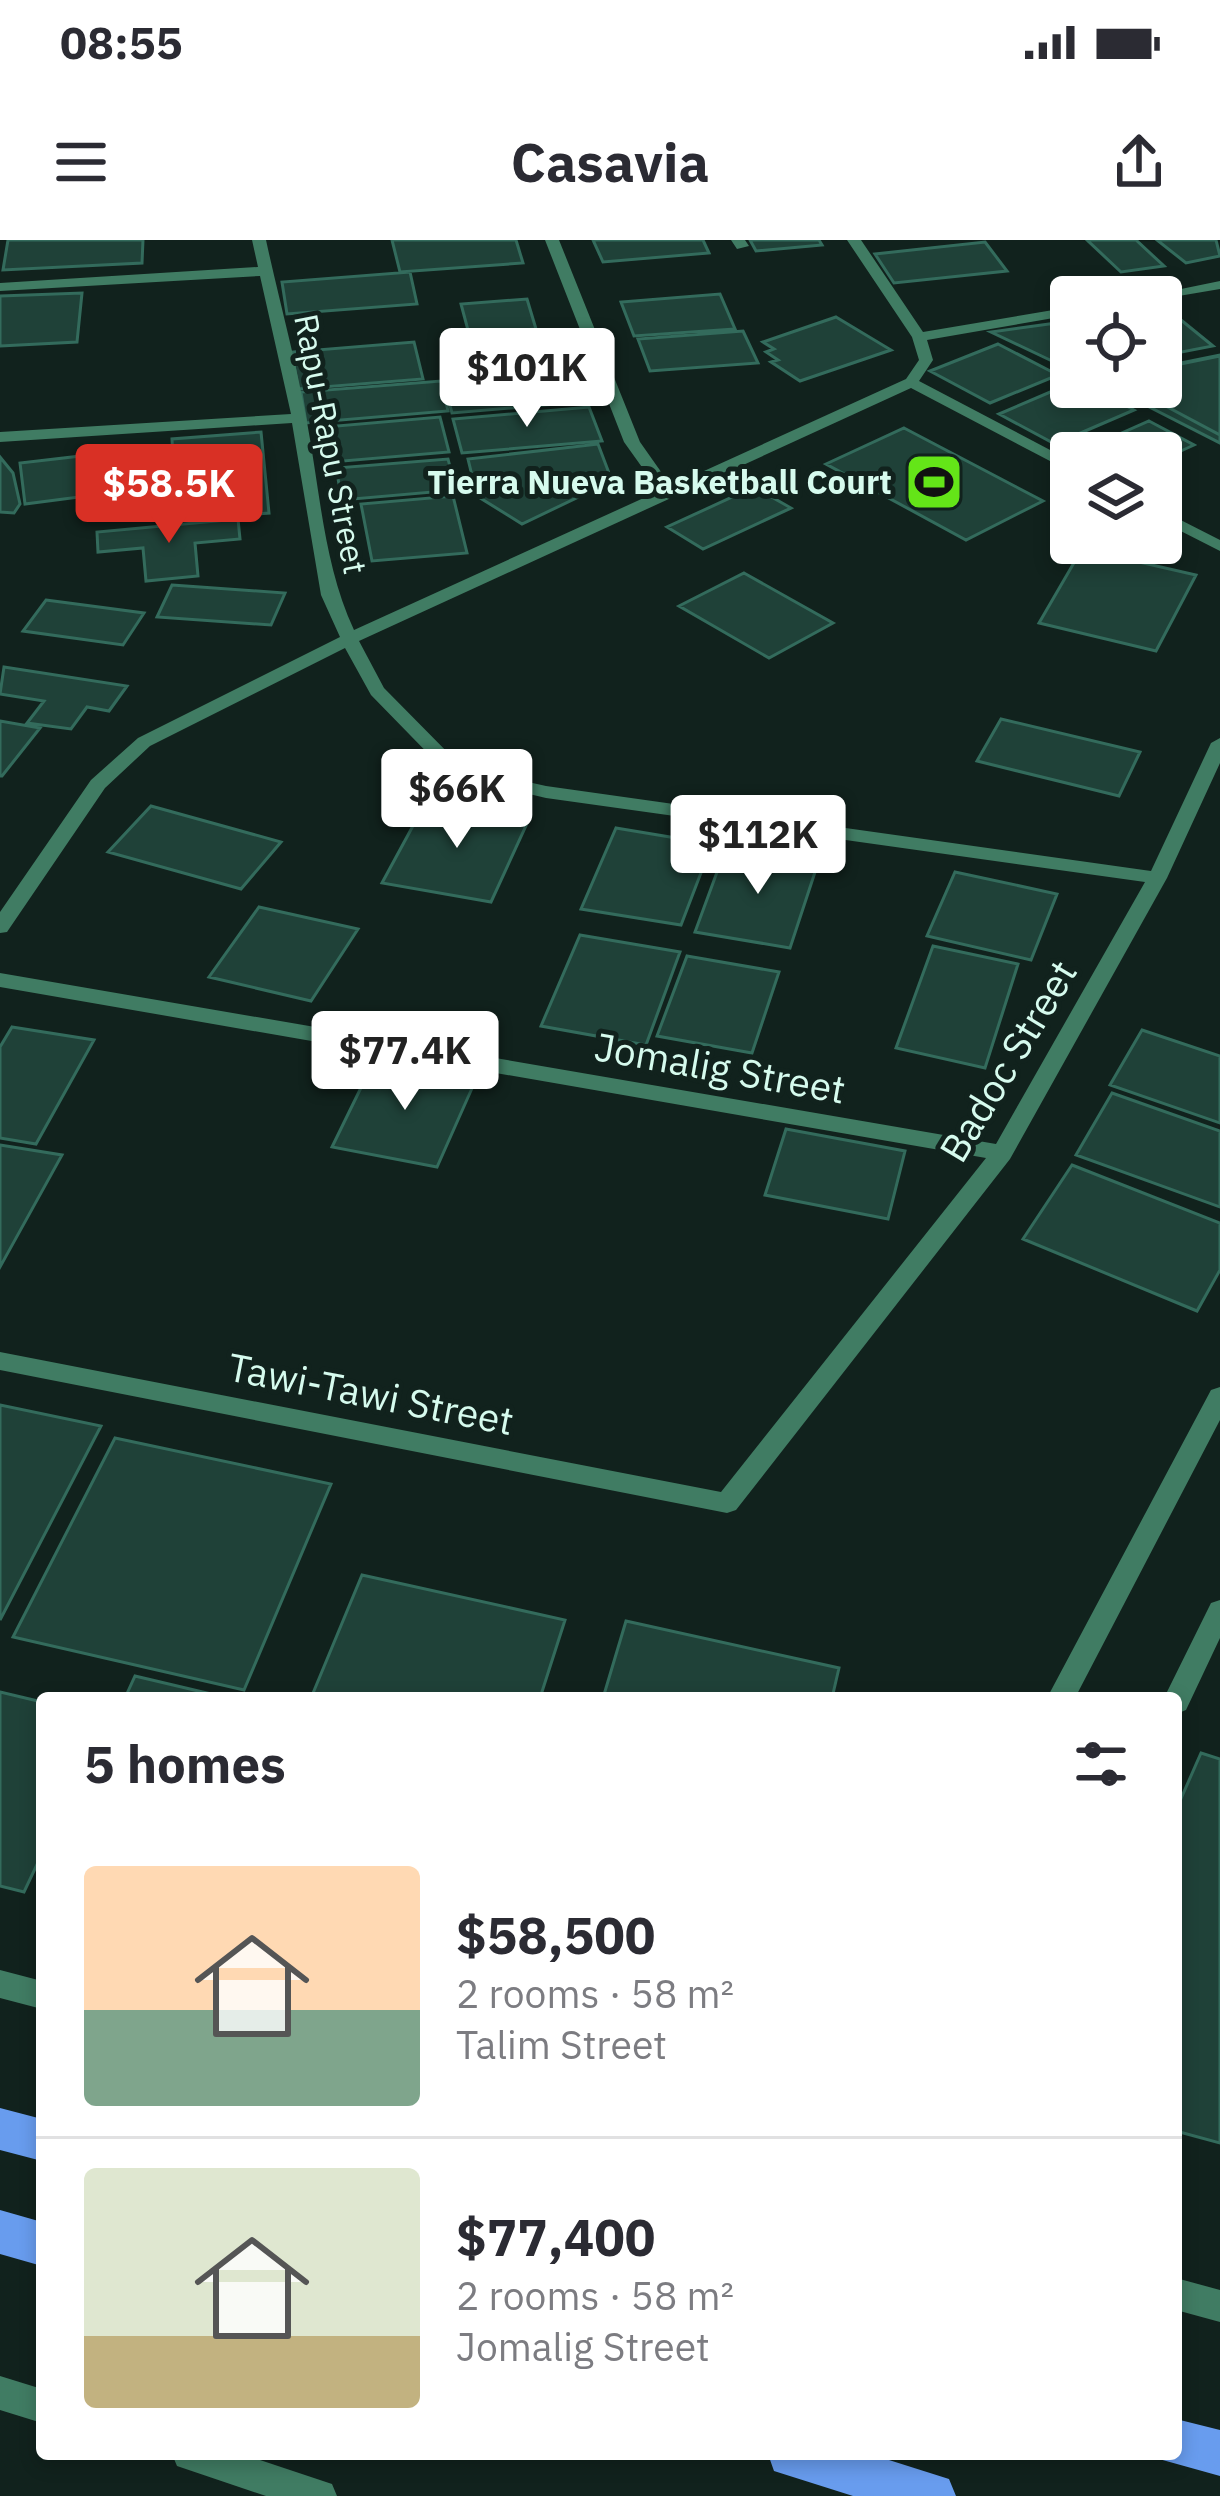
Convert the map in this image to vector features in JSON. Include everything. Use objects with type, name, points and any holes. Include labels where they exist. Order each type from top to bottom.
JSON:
[{"type":"highway","points":[[0,2129],[36,2138]]},
{"type":"highway","points":[[0,2232],[36,2242]]},
{"type":"highway","points":[[1182,2444],[1220,2453]]},
{"type":"highway","points":[[811,2460],[932,2496]]},
{"type":"street","name":"Rapu-Rapu Street","points":[[259,240],[299,418],[328,595],[377,691],[455,771],[494,783],[1157,878]]},
{"type":"street","points":[[551,240],[632,442],[667,492]]},
{"type":"street","points":[[0,927],[98,784],[144,742],[349,639],[911,382],[926,360],[919,337],[854,240]]},
{"type":"street","points":[[0,287],[267,271]]},
{"type":"street","points":[[1182,291],[1220,285]]},
{"type":"street","points":[[919,337],[1050,315]]},
{"type":"street","points":[[911,382],[1050,456]]},
{"type":"street","points":[[0,437],[299,418]]},
{"type":"street","points":[[1182,526],[1220,547]]},
{"type":"street","name":"Badoc Street","points":[[727,1503],[1002,1153],[1157,878],[1220,743]]},
{"type":"street","name":"Jomalig Street","points":[[0,980],[1002,1153]]},
{"type":"street","name":"Tawi-Tawi Street","points":[[0,1361],[727,1503]]},
{"type":"street","points":[[1063,1692],[1220,1397]]},
{"type":"street","points":[[1181,1692],[1220,1611]]},
{"type":"street","points":[[0,1984],[36,1993]]},
{"type":"street","points":[[1182,2296],[1220,2306]]},
{"type":"street","points":[[0,2393],[36,2404]]},
{"type":"street","points":[[208,2460],[320,2496]]},
{"type":"building","points":[[8,240],[143,240],[142,263],[3,270]]},
{"type":"building","points":[[392,240],[516,240],[523,263],[400,272]]},
{"type":"building","points":[[593,240],[703,240],[709,253],[603,262]]},
{"type":"building","points":[[750,240],[819,240],[822,245],[756,251]]},
{"type":"building","points":[[1087,240],[1136,240],[1164,266],[1121,272]]},
{"type":"building","points":[[1157,240],[1216,240],[1220,256],[1186,263]]},
{"type":"building","points":[[985,242],[1007,271],[894,283],[875,254]]},
{"type":"building","points":[[410,272],[417,304],[287,314],[282,282]]},
{"type":"building","points":[[82,293],[77,342],[0,346],[0,296]]},
{"type":"building","points":[[720,294],[735,329],[634,336],[621,302]]},
{"type":"building","points":[[527,299],[536,329],[469,334],[461,304]]},
{"type":"building","points":[[836,317],[891,350],[800,381],[771,362],[778,360],[766,352],[774,349],[763,342]]},
{"type":"building","points":[[1182,321],[1213,346],[1182,352]]},
{"type":"building","points":[[1050,324],[1050,360],[991,332]]},
{"type":"building","points":[[743,331],[758,363],[650,371],[638,339]]},
{"type":"building","points":[[414,342],[423,379],[298,389],[292,352]]},
{"type":"building","points":[[998,344],[1050,371],[1050,378],[990,403],[930,371]]},
{"type":"building","points":[[1220,355],[1220,443],[1151,408],[1182,408],[1182,363]]},
{"type":"building","points":[[1220,356],[1220,435],[1169,408],[1182,408],[1182,364]]},
{"type":"building","points":[[568,367],[580,402],[452,413],[442,377]]},
{"type":"building","points":[[441,381],[448,411],[306,423],[301,392]]},
{"type":"building","points":[[1050,392],[1050,408],[1134,410],[1083,432],[1050,432],[1050,441],[999,414]]},
{"type":"building","points":[[589,407],[602,441],[462,453],[453,419]]},
{"type":"building","points":[[440,417],[449,452],[332,462],[325,427]]},
{"type":"building","points":[[1149,421],[1170,432],[1124,432]]},
{"type":"building","name":"Tierra Nueva Basketball Court","points":[[904,428],[1043,501],[966,540],[826,464]]},
{"type":"building","points":[[261,432],[269,513],[176,520],[172,439]]},
{"type":"building","points":[[598,444],[612,481],[522,524],[477,496],[468,459]]},
{"type":"building","points":[[81,456],[87,496],[25,504],[20,463]]},
{"type":"building","points":[[0,457],[13,473],[20,504],[14,513],[0,512]]},
{"type":"building","points":[[448,459],[456,490],[342,500],[336,468]]},
{"type":"building","points":[[754,487],[791,508],[703,549],[667,527]]},
{"type":"building","points":[[453,496],[467,553],[372,561],[361,504]]},
{"type":"building","points":[[238,519],[240,539],[195,543],[198,576],[146,581],[143,548],[98,552],[97,532]]},
{"type":"building","points":[[1073,564],[1148,564],[1196,575],[1156,651],[1039,623]]},
{"type":"building","points":[[744,573],[833,623],[769,658],[679,606]]},
{"type":"building","points":[[172,585],[285,593],[271,625],[157,617]]},
{"type":"building","points":[[46,600],[144,613],[123,645],[23,631]]},
{"type":"building","points":[[4,667],[127,686],[109,711],[87,707],[71,729],[27,723],[44,701],[0,694]]},
{"type":"building","points":[[1001,719],[1140,752],[1119,796],[977,761]]},
{"type":"building","points":[[0,721],[40,728],[2,776],[0,776]]},
{"type":"building","points":[[427,800],[530,817],[491,902],[382,883]]},
{"type":"building","points":[[151,806],[281,842],[241,889],[108,852]]},
{"type":"building","points":[[616,828],[712,844],[681,925],[581,909]]},
{"type":"building","points":[[727,845],[819,860],[790,948],[695,932]]},
{"type":"building","points":[[955,872],[1057,894],[1031,960],[927,936]]},
{"type":"building","points":[[259,907],[358,929],[311,1001],[209,977]]},
{"type":"building","points":[[580,935],[680,952],[646,1045],[541,1026]]},
{"type":"building","points":[[933,946],[1018,964],[985,1068],[896,1048]]},
{"type":"building","points":[[687,956],[779,972],[752,1053],[657,1036]]},
{"type":"building","points":[[12,1027],[94,1040],[36,1144],[0,1138],[0,1047]]},
{"type":"building","points":[[1142,1030],[1220,1056],[1220,1123],[1110,1085]]},
{"type":"building","points":[[375,1059],[477,1077],[437,1167],[332,1147]]},
{"type":"building","points":[[1112,1093],[1220,1131],[1220,1207],[1076,1155]]},
{"type":"building","points":[[786,1129],[905,1151],[888,1219],[765,1195]]},
{"type":"building","points":[[0,1145],[62,1155],[0,1267]]},
{"type":"building","points":[[1072,1165],[1220,1223],[1220,1270],[1197,1311],[1023,1239]]},
{"type":"building","points":[[0,1405],[101,1426],[0,1620]]},
{"type":"building","points":[[115,1438],[331,1484],[244,1690],[13,1637]]},
{"type":"building","points":[[362,1575],[565,1620],[542,1692],[313,1692]]},
{"type":"building","points":[[626,1621],[839,1668],[833,1692],[605,1692]]},
{"type":"building","points":[[135,1676],[203,1692],[128,1692]]},
{"type":"building","points":[[0,1692],[36,1701],[36,1867],[24,1892],[0,1886]]},
{"type":"building","points":[[1201,1753],[1220,1759],[1220,2143],[1182,2133],[1182,1796]]},
{"type":"place","name":"Tierra Nueva Basketball Court","points":[[934,482]]}]
